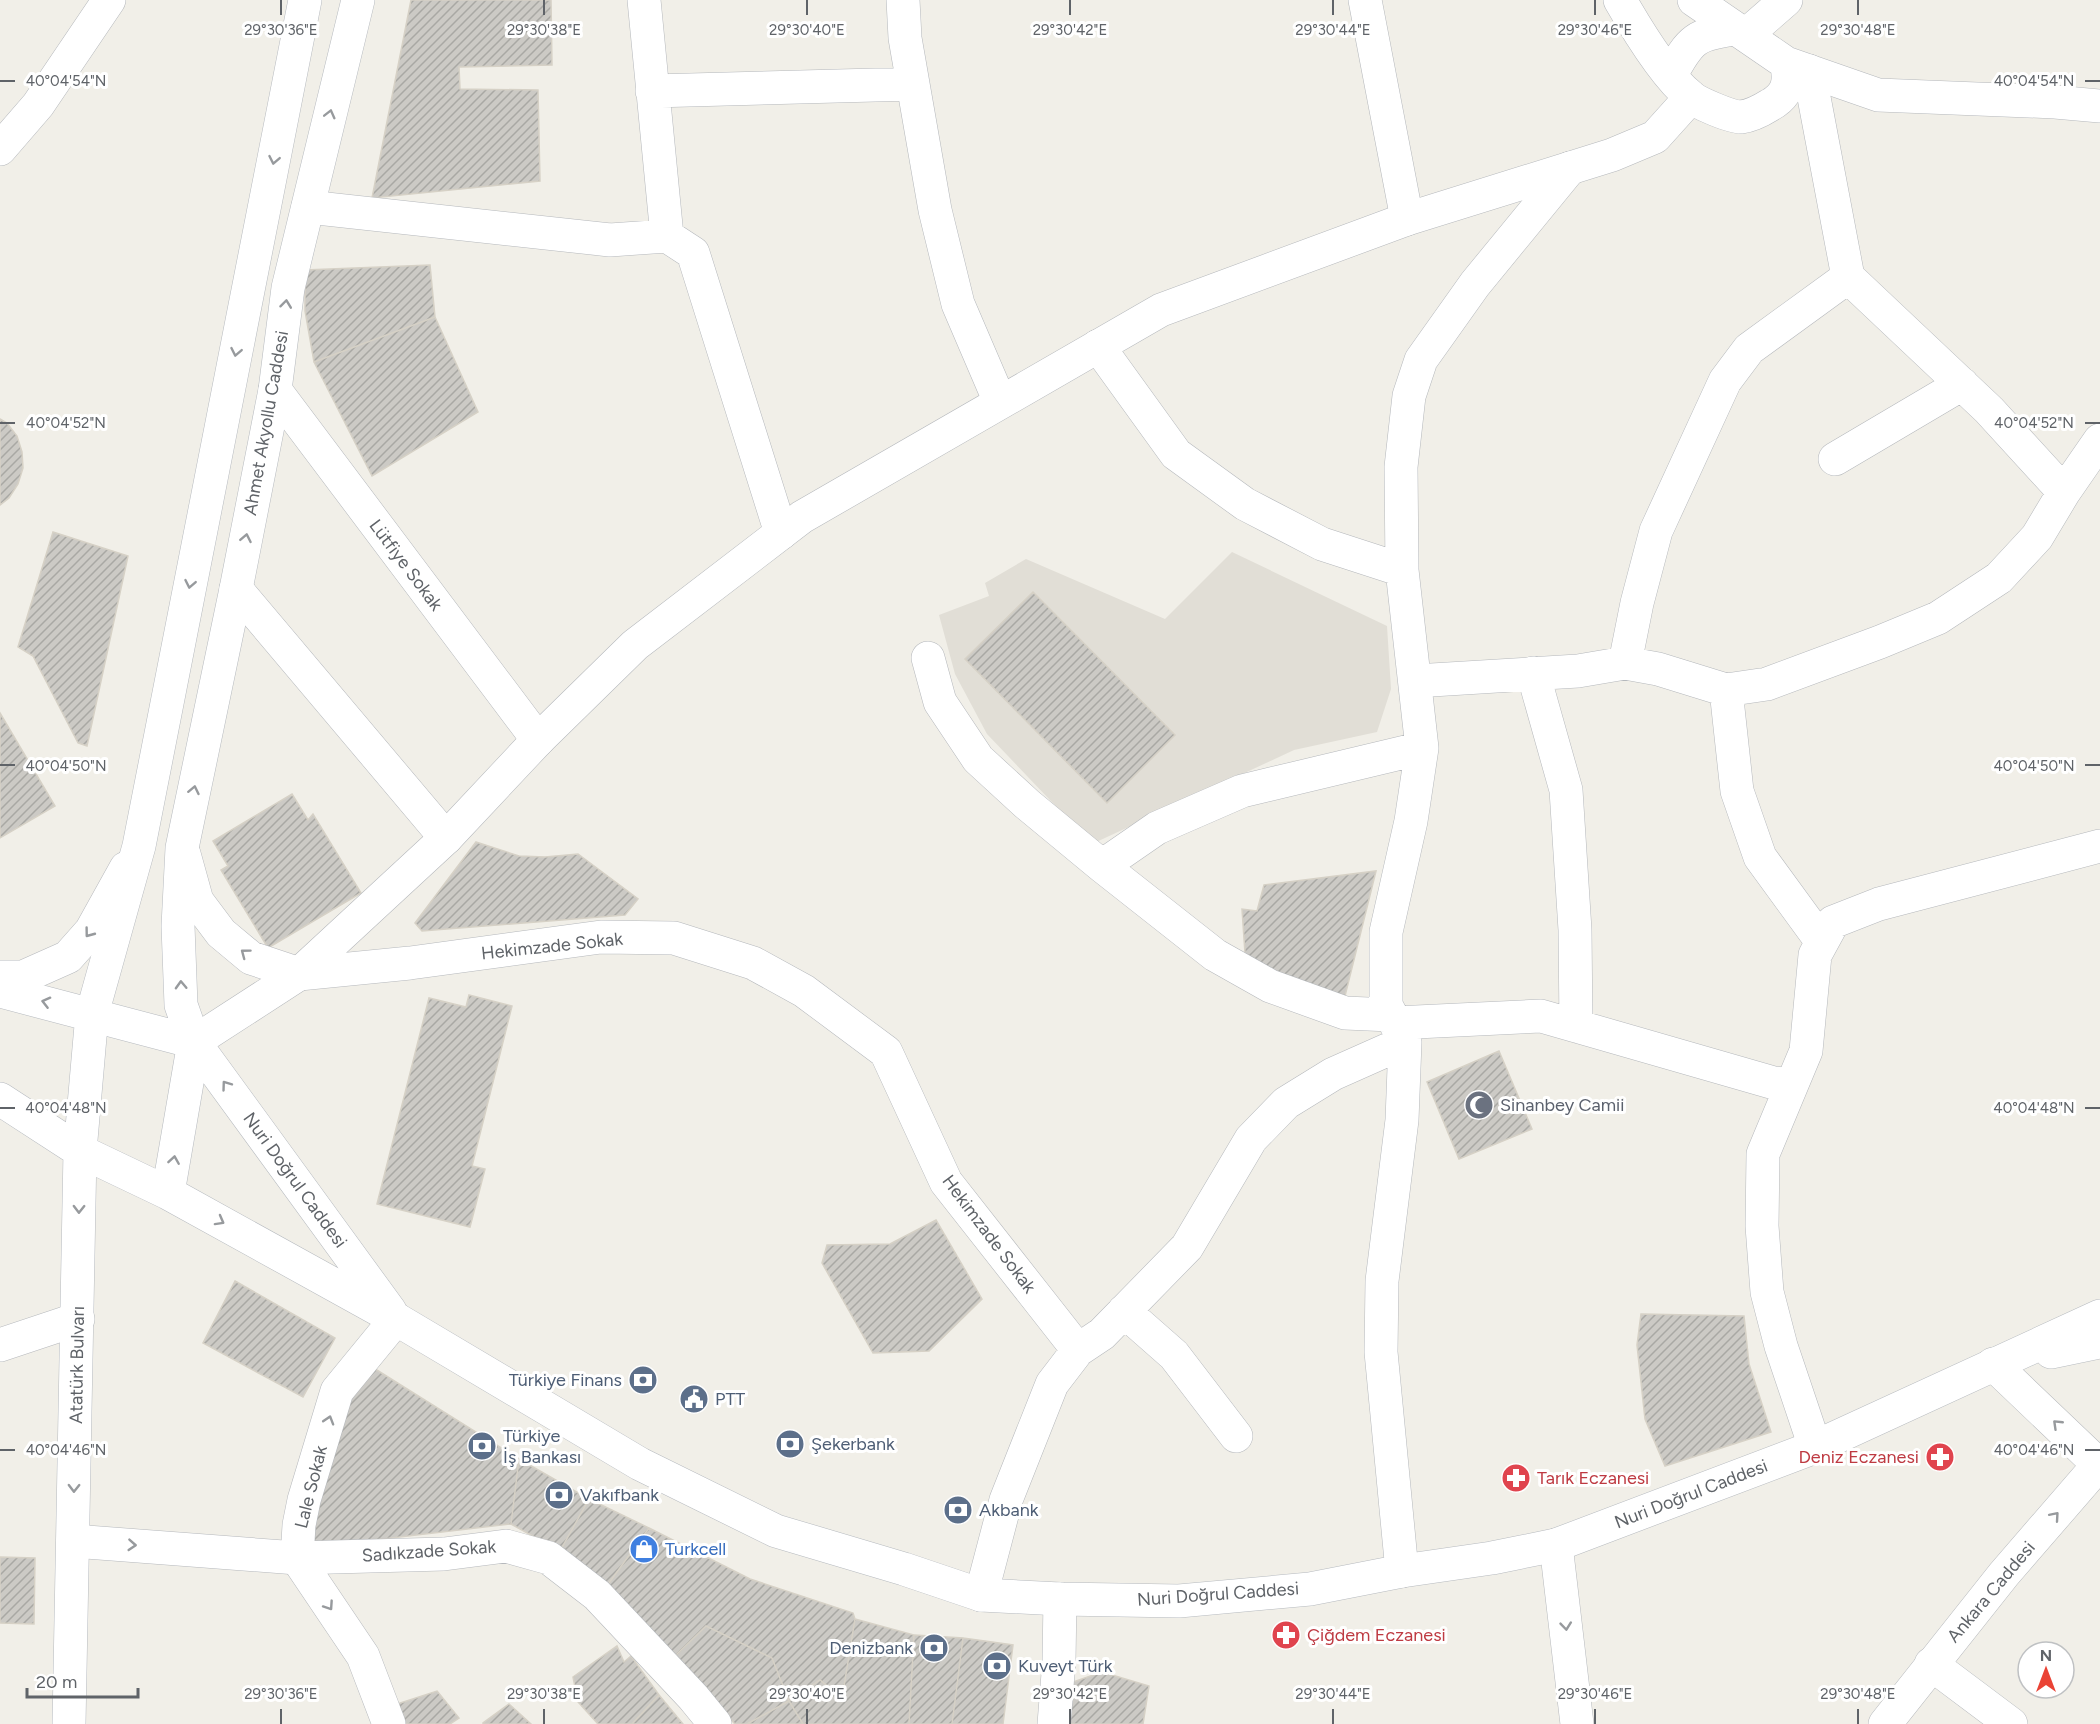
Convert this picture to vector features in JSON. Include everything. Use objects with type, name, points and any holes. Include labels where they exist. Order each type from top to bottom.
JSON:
[{"type":"street","points":[[0,149],[38,105],[109,0]]},
{"type":"street","points":[[0,977],[23,977],[68,957],[91,931],[139,846],[305,0]]},
{"type":"street","name":"Ahmet Akyollu Caddesi","points":[[182,848],[275,390],[288,288],[358,0]]},
{"type":"street","points":[[644,0],[667,236]]},
{"type":"street","points":[[903,0],[905,38],[935,210],[958,304],[1000,402]]},
{"type":"street","points":[[1365,0],[1407,219]]},
{"type":"street","points":[[1620,0],[1661,63],[1681,86],[1739,117],[1762,110],[1780,100],[1798,67]]},
{"type":"street","points":[[1694,0],[1798,67],[1878,95],[2100,105]]},
{"type":"street","points":[[168,1192],[195,1042],[299,974],[446,838],[538,740],[634,645],[781,533],[802,518],[1161,310],[1407,219],[1612,155],[1655,137],[1681,86],[1683,52],[1696,38],[1718,32],[1741,32],[1786,0]]},
{"type":"street","points":[[1798,67],[1848,277],[1989,410],[2064,492]]},
{"type":"street","points":[[652,91],[913,84]]},
{"type":"street","points":[[1402,1571],[1381,1352],[1382,1281],[1402,1120],[1397,1027],[1386,1005],[1386,932],[1411,821],[1422,748],[1402,570],[1401,467],[1409,396],[1421,360],[1475,284],[1570,168]]},
{"type":"street","points":[[308,207],[610,240],[667,236],[693,253],[781,533]]},
{"type":"street","points":[[1625,663],[1637,603],[1656,531],[1725,381],[1749,349],[1848,277]]},
{"type":"street","points":[[1098,346],[1176,454],[1245,504],[1322,544],[1402,570]]},
{"type":"street","points":[[1835,459],[1962,384]]},
{"type":"street","name":"Lütfiye Sokak","points":[[275,390],[538,740]]},
{"type":"street","points":[[1415,681],[1578,671],[1625,663],[1658,669],[1726,690],[1767,684],[1938,618],[1999,578],[2037,537],[2064,492],[2100,440]]},
{"type":"street","points":[[236,589],[446,838]]},
{"type":"street","points":[[928,658],[940,702],[978,759],[1027,804],[1215,955],[1270,986],[1345,1013],[1397,1027],[1541,1016],[1774,1083],[1791,1085]]},
{"type":"street","points":[[1533,673],[1566,790],[1575,930],[1576,1026]]},
{"type":"street","points":[[1726,690],[1737,791],[1760,857],[1822,942]]},
{"type":"street","points":[[1102,866],[1157,828],[1242,791],[1422,748]]},
{"type":"street","name":"Atatürk Bulvarı","points":[[69,1724],[80,1151],[92,1014],[139,846]]},
{"type":"street","points":[[1815,1447],[1781,1347],[1767,1292],[1762,1226],[1763,1154],[1806,1051],[1815,955],[1833,922],[1879,904],[2100,846]]},
{"type":"street","points":[[182,848],[197,901],[220,933],[251,958],[299,974]]},
{"type":"street","name":"Nuri Doğrul Caddesi","points":[[182,848],[178,926],[181,1005],[195,1042],[396,1319]]},
{"type":"street","name":"Hekimzade Sokak","points":[[299,974],[410,963],[601,937],[674,938],[753,963],[804,991],[886,1052],[946,1182],[1078,1350]]},
{"type":"street","points":[[0,991],[195,1042]]},
{"type":"street","points":[[981,1595],[1006,1500],[1052,1384],[1078,1350],[1101,1334],[1187,1247],[1251,1139],[1286,1103],[1333,1074],[1397,1027]]},
{"type":"street","name":"Nuri Doğrul Caddesi","points":[[0,1099],[80,1151],[168,1192],[396,1319],[640,1464],[776,1531],[904,1569],[981,1595],[1060,1605],[1179,1601],[1310,1588],[1556,1545],[1815,1447],[2100,1316]]},
{"type":"street","points":[[1124,1311],[1174,1355],[1236,1436]]},
{"type":"street","points":[[0,1345],[78,1319]]},
{"type":"street","name":"Lale Sokak","points":[[297,1558],[299,1524],[304,1500],[337,1391],[396,1319]]},
{"type":"street","name":"Nuri Doğrul Caddesi","points":[[1993,1364],[2100,1342]]},
{"type":"street","points":[[1993,1364],[2100,1465]]},
{"type":"street","name":"Ankara Caddesi","points":[[1885,1724],[2004,1574],[2100,1465]]},
{"type":"street","name":"Sadıkzade Sokak","points":[[73,1540],[297,1558],[444,1554],[506,1546],[549,1558],[597,1595],[693,1697],[715,1724]]},
{"type":"street","points":[[1556,1545],[1577,1724]]},
{"type":"street","points":[[297,1558],[363,1656],[389,1724]]},
{"type":"street","points":[[1054,1724],[1059,1661],[1060,1605]]},
{"type":"street","points":[[1931,1664],[2011,1724]]},
{"type":"shaded area","points":[[1232,552],[1387,626],[1391,689],[1377,732],[1294,750],[1092,844],[987,734],[955,674],[939,615],[989,596],[985,583],[1026,559],[1165,619]]},
{"type":"building","points":[[411,0],[551,0],[552,65],[459,67],[460,89],[538,90],[540,181],[372,198]]},
{"type":"building","points":[[430,265],[435,317],[314,362],[305,311],[305,270]]},
{"type":"building","points":[[435,317],[478,412],[372,476],[314,362]]},
{"type":"building","points":[[0,419],[7,423],[17,436],[22,452],[23,468],[18,484],[9,498],[0,505]]},
{"type":"building","points":[[53,532],[128,556],[87,746],[78,743],[33,656],[18,647]]},
{"type":"building","points":[[1033,592],[1175,735],[1107,803],[965,659]]},
{"type":"building","points":[[0,713],[55,806],[0,838]]},
{"type":"building","points":[[292,794],[308,820],[313,814],[361,893],[268,948],[221,870],[228,866],[213,841]]},
{"type":"building","points":[[476,842],[519,856],[545,857],[578,854],[638,899],[625,915],[422,931],[415,923]]},
{"type":"building","points":[[1376,871],[1344,1000],[1246,968],[1242,909],[1257,911],[1264,885]]},
{"type":"building","points":[[469,995],[512,1006],[472,1166],[485,1169],[470,1227],[377,1204],[429,998],[466,1007]]},
{"type":"building","name":"Sinanbey Camii","points":[[1499,1051],[1532,1129],[1459,1159],[1427,1082]]},
{"type":"building","points":[[936,1220],[982,1299],[929,1351],[873,1353],[822,1263],[827,1245],[890,1244]]},
{"type":"building","points":[[235,1281],[335,1338],[303,1397],[203,1343]]},
{"type":"building","points":[[1641,1314],[1744,1316],[1749,1364],[1771,1432],[1665,1466],[1645,1419],[1637,1345]]},
{"type":"building","points":[[372,1367],[519,1459],[511,1524],[315,1547],[310,1532],[344,1404]]},
{"type":"building","points":[[519,1459],[589,1499],[560,1551],[511,1524]]},
{"type":"building","points":[[589,1499],[649,1528],[606,1587],[560,1551]]},
{"type":"building","points":[[649,1528],[750,1579],[853,1613],[855,1619],[844,1686],[836,1693],[820,1680],[789,1701],[772,1658],[706,1626],[673,1658],[606,1587]]},
{"type":"building","points":[[0,1557],[35,1558],[34,1624],[0,1623]]},
{"type":"building","points":[[855,1619],[914,1635],[909,1724],[803,1724],[789,1701],[820,1680],[836,1693],[844,1686]]},
{"type":"building","points":[[706,1626],[772,1658],[789,1701],[747,1724],[735,1724],[673,1658]]},
{"type":"building","points":[[914,1635],[963,1638],[952,1724],[909,1724]]},
{"type":"building","points":[[963,1638],[1013,1645],[1003,1724],[952,1724]]},
{"type":"building","points":[[617,1646],[624,1662],[631,1656],[659,1695],[632,1724],[598,1724],[578,1702],[573,1677]]},
{"type":"building","points":[[1102,1672],[1149,1686],[1143,1724],[1065,1724],[1070,1683]]},
{"type":"building","points":[[437,1691],[459,1718],[450,1724],[396,1724],[388,1707]]},
{"type":"building","points":[[659,1695],[683,1724],[632,1724]]},
{"type":"building","points":[[789,1701],[803,1724],[747,1724]]},
{"type":"building","points":[[509,1704],[531,1724],[483,1724],[483,1723]]},
{"type":"place","name":"Sinanbey Camii","points":[[1479,1105]]},
{"type":"place","name":"Türkiye Finans","points":[[643,1380]]},
{"type":"place","name":"PTT","points":[[694,1399]]},
{"type":"place","name":"Şekerbank","points":[[790,1444]]},
{"type":"place","name":"Türkiye İş Bankası","points":[[482,1446]]},
{"type":"place","name":"Deniz Eczanesi","points":[[1940,1457]]},
{"type":"place","name":"Tarık Eczanesi","points":[[1516,1478]]},
{"type":"place","name":"Vakıfbank","points":[[559,1495]]},
{"type":"place","name":"Akbank","points":[[958,1510]]},
{"type":"place","name":"Turkcell","points":[[644,1549]]},
{"type":"place","name":"Çiğdem Eczanesi","points":[[1286,1635]]},
{"type":"place","name":"Denizbank","points":[[934,1648]]},
{"type":"place","name":"Kuveyt Türk","points":[[997,1666]]}]
